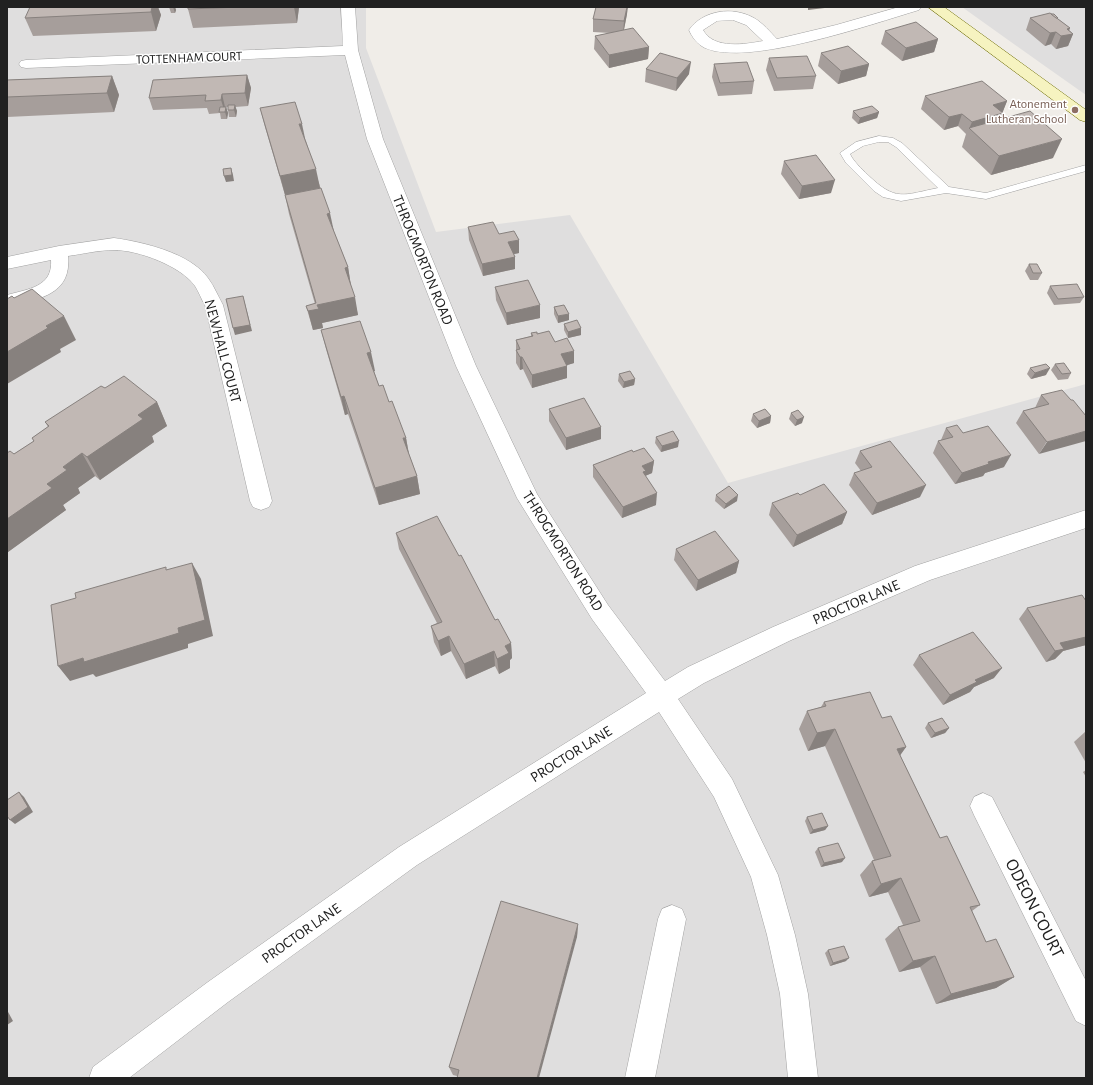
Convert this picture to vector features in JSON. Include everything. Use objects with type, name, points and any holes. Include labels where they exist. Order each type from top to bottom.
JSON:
[{"type":"street","name":"THROGMORTON ROAD","points":[[348,7],[351,50],[378,146],[466,366],[528,498],[600,612],[662,696],[723,788],[764,875],[781,934],[794,994],[803,1078]]},
{"type":"street","points":[[773,43],[805,38],[914,7]]},
{"type":"street","points":[[935,7],[1086,117]]},
{"type":"street","name":"TOTTENHAM COURT","points":[[26,64],[351,50]]},
{"type":"street","name":"NEWHALL COURT","points":[[7,263],[59,252],[114,244],[140,247],[164,256],[187,269],[202,281],[214,305],[261,501]]},
{"type":"street","points":[[7,301],[34,293],[51,285],[59,275],[59,252]]},
{"type":"street","name":"PROCTOR LANE","points":[[104,1078],[218,992],[408,856],[696,675],[782,634],[923,573],[1086,519]]},
{"type":"street","name":"ODEON COURT","points":[[983,806],[1086,1011]]},
{"type":"street","points":[[640,1078],[672,919]]},
{"type":"lane","points":[[946,190],[899,145],[890,140],[878,140],[851,148],[845,154],[877,189],[886,195],[901,198],[946,190],[986,196],[1086,168]]},
{"type":"shaded area","points":[[7,7],[366,7],[366,48],[436,232],[570,215],[728,483],[1086,384],[1086,1078],[7,1078]]},
{"type":"shaded area","points":[[962,7],[1086,7],[1086,95],[1042,64]]},
{"type":"building","points":[[30,7],[152,7],[151,12],[25,18]]},
{"type":"building","points":[[188,7],[240,7],[188,9]]},
{"type":"building","points":[[596,7],[627,7],[624,21],[593,19]]},
{"type":"building","points":[[1050,13],[1070,28],[1067,29],[1073,34],[1061,36],[1056,32],[1050,33],[1030,18]]},
{"type":"building","points":[[916,22],[938,39],[906,48],[885,31]]},
{"type":"building","points":[[633,28],[649,47],[609,55],[595,36]]},
{"type":"building","points":[[848,46],[869,64],[841,71],[821,53]]},
{"type":"building","points":[[660,53],[691,62],[677,78],[646,69]]},
{"type":"building","points":[[807,56],[816,76],[777,78],[769,58]]},
{"type":"building","points":[[747,62],[754,81],[720,83],[714,64]]},
{"type":"building","points":[[247,75],[245,93],[222,94],[221,100],[205,101],[206,95],[149,98],[153,80]]},
{"type":"building","points":[[112,76],[107,93],[7,97],[7,80]]},
{"type":"building","points":[[982,81],[1007,101],[993,105],[1003,113],[972,122],[962,114],[949,117],[925,96]]},
{"type":"building","points":[[295,102],[302,124],[299,124],[316,169],[280,176],[260,108]]},
{"type":"building","points":[[228,105],[235,105],[234,110],[228,110]]},
{"type":"building","points":[[872,106],[879,112],[860,118],[853,111]]},
{"type":"building","points":[[220,107],[226,107],[225,112],[219,112]]},
{"type":"building","points":[[1030,111],[1062,139],[999,156],[969,128]]},
{"type":"building","points":[[816,155],[835,180],[802,186],[784,161]]},
{"type":"building","points":[[231,168],[232,175],[224,176],[223,169]]},
{"type":"building","points":[[321,188],[330,213],[327,214],[348,267],[345,268],[355,297],[317,305],[319,309],[308,311],[306,306],[316,303],[285,195]]},
{"type":"building","points":[[493,222],[499,234],[514,231],[519,240],[508,242],[515,257],[482,264],[468,227]]},
{"type":"building","points":[[1029,264],[1037,264],[1042,273],[1033,273]]},
{"type":"building","points":[[528,280],[540,305],[506,313],[495,287]]},
{"type":"building","points":[[1077,284],[1084,297],[1058,299],[1050,286]]},
{"type":"building","points":[[32,289],[64,316],[46,326],[48,328],[7,352],[7,299],[12,296],[14,298]]},
{"type":"building","points":[[243,296],[250,325],[233,328],[226,299]]},
{"type":"building","points":[[564,305],[569,314],[558,316],[554,307]]},
{"type":"building","points":[[577,320],[581,328],[568,332],[564,324]]},
{"type":"building","points":[[360,321],[371,352],[367,353],[379,386],[383,385],[389,402],[392,401],[406,438],[403,438],[417,476],[375,488],[344,396],[341,397],[321,330]]},
{"type":"building","points":[[549,331],[555,342],[567,338],[574,351],[561,354],[567,366],[532,375],[522,357],[520,357],[516,350],[520,349],[516,340],[533,336],[531,333],[537,332],[537,334]]},
{"type":"building","points":[[1064,363],[1071,373],[1062,374],[1055,364]]},
{"type":"building","points":[[1046,364],[1050,368],[1035,373],[1030,368]]},
{"type":"building","points":[[630,371],[635,379],[624,382],[619,374]]},
{"type":"building","points":[[124,376],[157,402],[138,415],[143,419],[87,457],[82,453],[63,467],[67,470],[47,484],[52,488],[7,519],[7,453],[10,451],[14,454],[34,441],[32,438],[49,426],[45,422],[101,386],[105,388]]},
{"type":"building","points":[[1062,390],[1071,400],[1073,400],[1086,416],[1086,431],[1047,442],[1023,411],[1049,404],[1041,395]]},
{"type":"building","points":[[584,398],[601,427],[566,438],[549,409]]},
{"type":"building","points":[[765,409],[771,416],[759,421],[753,414]]},
{"type":"building","points":[[798,410],[804,417],[797,420],[791,413]]},
{"type":"building","points":[[957,425],[963,433],[988,426],[1011,455],[988,462],[989,464],[962,473],[938,441],[953,437],[946,428]]},
{"type":"building","points":[[673,431],[679,441],[662,446],[656,437]]},
{"type":"building","points":[[890,441],[926,485],[877,503],[854,473],[872,467],[860,451]]},
{"type":"building","points":[[644,448],[654,461],[642,466],[646,471],[643,472],[657,493],[623,507],[593,465],[632,450],[633,452]]},
{"type":"building","points":[[824,484],[847,512],[797,535],[772,503],[798,493],[800,495]]},
{"type":"building","points":[[729,486],[738,495],[726,504],[716,495]]},
{"type":"building","points":[[437,516],[459,556],[461,555],[495,620],[498,619],[511,643],[505,646],[509,653],[497,659],[494,651],[464,664],[449,636],[438,641],[431,626],[442,622],[396,533]]},
{"type":"building","points":[[715,531],[739,561],[698,580],[676,549]]},
{"type":"building","points":[[192,563],[205,620],[178,628],[179,633],[84,662],[83,658],[58,666],[51,605],[76,598],[75,593],[166,567],[166,570]]},
{"type":"building","points":[[1082,595],[1086,601],[1086,637],[1060,643],[1064,649],[1055,651],[1027,608]]},
{"type":"building","points":[[973,632],[1002,668],[975,680],[977,682],[950,695],[919,655]]},
{"type":"building","points":[[870,692],[882,718],[891,716],[906,747],[897,749],[940,838],[947,836],[980,905],[970,907],[986,942],[996,939],[1014,977],[951,994],[935,956],[913,961],[898,927],[920,921],[901,878],[881,884],[872,861],[891,856],[835,729],[817,733],[807,711],[826,706],[824,702]]},
{"type":"building","points":[[942,718],[949,728],[935,733],[928,723]]},
{"type":"building","points":[[19,792],[28,807],[10,820],[7,816],[7,800]]},
{"type":"building","points":[[822,813],[828,826],[813,830],[807,817]]},
{"type":"building","points":[[838,843],[845,858],[824,863],[818,848]]},
{"type":"building","points":[[501,901],[578,924],[537,1078],[457,1078],[459,1070],[449,1067]]},
{"type":"building","points":[[844,946],[849,958],[833,963],[828,950]]},
{"type":"place","name":"Atonement Lutheran School","points":[[1075,110]]}]
